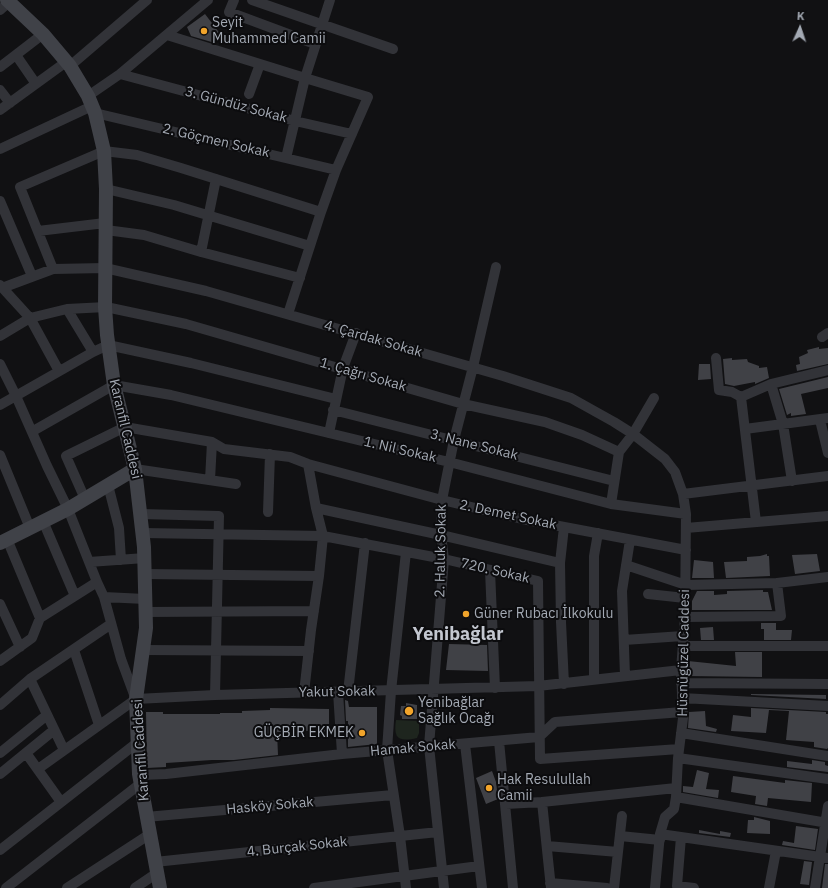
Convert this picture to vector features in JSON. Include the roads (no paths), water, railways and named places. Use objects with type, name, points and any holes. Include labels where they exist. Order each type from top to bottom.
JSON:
[{"type":"street","points":[[0,110],[36,84],[68,64],[147,0]]},
{"type":"street","points":[[0,149],[92,105],[120,74],[208,0]]},
{"type":"street","points":[[234,0],[229,12],[315,44]]},
{"type":"street","points":[[252,0],[393,49]]},
{"type":"street","points":[[286,158],[305,78],[330,0]]},
{"type":"street","name":"Karanfil Caddesi","points":[[5,4],[43,34],[68,64],[92,105],[104,151],[106,189],[104,307],[114,385],[135,469],[143,533],[145,558],[146,628],[136,699],[138,742],[140,779],[160,888]]},
{"type":"street","points":[[0,67],[43,34]]},
{"type":"street","points":[[167,35],[368,96],[336,170],[320,212],[288,314]]},
{"type":"street","points":[[16,54],[36,84]]},
{"type":"street","points":[[249,94],[260,64]]},
{"type":"street","name":"3. Gündüz Sokak","points":[[120,74],[295,121],[352,134]]},
{"type":"street","points":[[0,90],[10,103]]},
{"type":"street","name":"2. Göçmen Sokak","points":[[92,105],[286,158],[336,170]]},
{"type":"street","points":[[54,270],[20,187],[104,151],[137,155],[320,212]]},
{"type":"street","points":[[201,252],[216,179]]},
{"type":"street","points":[[106,189],[174,205],[310,246]]},
{"type":"street","points":[[0,201],[32,276]]},
{"type":"street","points":[[38,232],[105,226],[144,235],[201,252],[300,278]]},
{"type":"street","name":"2. Haluk Sokak","points":[[444,888],[429,746],[432,690],[444,559],[441,535],[442,500],[454,440],[473,367],[496,267]]},
{"type":"street","name":"4. Çardak Sokak","points":[[1,287],[54,270],[105,268],[206,291],[473,367],[571,398],[633,434]]},
{"type":"street","points":[[1,287],[30,318],[59,371]]},
{"type":"street","name":"1. Çağrı Sokak","points":[[0,336],[30,318],[67,309],[104,307],[186,324],[343,368],[463,404],[545,422],[582,435],[619,452]]},
{"type":"street","points":[[67,309],[93,352]]},
{"type":"street","points":[[329,434],[343,368],[356,333]]},
{"type":"street","points":[[0,405],[108,345],[191,362],[336,399]]},
{"type":"street","points":[[716,358],[719,390],[732,392],[741,397]]},
{"type":"street","points":[[0,364],[68,509],[104,597],[121,659],[136,699],[38,769]]},
{"type":"street","points":[[741,397],[771,384],[828,370]]},
{"type":"street","points":[[771,384],[783,424],[792,481]]},
{"type":"street","points":[[33,432],[114,385]]},
{"type":"street","name":"1. Nil Sokak","points":[[114,385],[171,395],[449,462],[611,504],[686,514]]},
{"type":"street","points":[[741,397],[756,522]]},
{"type":"street","points":[[611,504],[619,452],[633,434],[654,398]]},
{"type":"street","name":"3. Nane Sokak","points":[[333,410],[614,481]]},
{"type":"street","points":[[745,429],[824,419],[828,453]]},
{"type":"street","points":[[85,498],[66,456],[125,427]]},
{"type":"street","name":"2. Demet Sokak","points":[[125,427],[212,442],[224,449],[290,456],[308,464],[442,500],[564,527],[686,550]]},
{"type":"street","name":"Hüsnügüzel Caddesi","points":[[633,434],[665,459],[675,472],[683,494],[686,514],[686,585],[681,670],[681,733],[674,809],[665,818],[660,837],[655,888]]},
{"type":"street","points":[[210,480],[212,442]]},
{"type":"street","points":[[268,512],[270,454]]},
{"type":"street","points":[[0,455],[30,528]]},
{"type":"street","points":[[304,693],[314,611],[320,576],[323,536],[308,464]]},
{"type":"street","points":[[40,618],[4,541],[68,509],[135,469],[236,484]]},
{"type":"street","points":[[683,494],[828,476]]},
{"type":"street","points":[[108,485],[119,528],[121,560]]},
{"type":"street","points":[[316,508],[560,563]]},
{"type":"street","points":[[141,514],[219,516],[215,695]]},
{"type":"street","points":[[686,528],[828,516]]},
{"type":"street","points":[[43,521],[75,596]]},
{"type":"street","points":[[564,527],[560,563],[560,622],[564,684]]},
{"type":"street","name":"720. Sokak","points":[[143,533],[323,536],[444,559],[538,581],[540,759],[678,753]]},
{"type":"street","points":[[594,680],[594,556],[598,533]]},
{"type":"street","points":[[625,676],[622,592],[630,540]]},
{"type":"street","points":[[342,754],[343,692],[365,544]]},
{"type":"street","points":[[406,552],[391,691],[387,750],[406,888]]},
{"type":"street","points":[[89,562],[145,558]]},
{"type":"street","points":[[626,565],[686,585],[777,583],[828,577]]},
{"type":"street","points":[[490,570],[494,688]]},
{"type":"street","points":[[145,574],[320,576]]},
{"type":"street","points":[[0,661],[32,638],[40,618],[97,582]]},
{"type":"street","points":[[685,617],[781,616],[777,583]]},
{"type":"street","points":[[648,594],[685,598]]},
{"type":"street","points":[[104,597],[146,606],[217,611],[314,611]]},
{"type":"street","points":[[0,604],[20,647]]},
{"type":"street","points":[[0,705],[30,679],[111,624]]},
{"type":"street","points":[[624,640],[828,646]]},
{"type":"street","points":[[74,650],[99,725]]},
{"type":"street","points":[[144,650],[309,651]]},
{"type":"street","name":"Yakut Sokak","points":[[136,699],[215,695],[538,686],[681,670]]},
{"type":"street","points":[[30,679],[64,750]]},
{"type":"street","points":[[681,683],[828,684]]},
{"type":"street","points":[[682,698],[828,706]]},
{"type":"street","points":[[539,737],[555,722],[682,712]]},
{"type":"street","points":[[0,753],[47,715]]},
{"type":"street","points":[[0,774],[54,730]]},
{"type":"street","points":[[681,733],[828,756]]},
{"type":"street","name":"Hamak Sokak","points":[[140,779],[141,775],[166,774],[342,754],[539,737]]},
{"type":"street","points":[[499,741],[513,888]]},
{"type":"street","points":[[0,850],[138,742]]},
{"type":"street","points":[[465,744],[482,888]]},
{"type":"street","points":[[26,752],[61,802]]},
{"type":"street","points":[[678,753],[828,779]]},
{"type":"street","points":[[6,888],[140,779]]},
{"type":"street","points":[[506,804],[676,792],[827,823]]},
{"type":"street","name":"Hasköy Sokak","points":[[146,817],[393,795]]},
{"type":"street","points":[[542,802],[551,885],[607,888]]},
{"type":"street","points":[[815,888],[824,858],[828,806]]},
{"type":"street","points":[[614,888],[622,816]]},
{"type":"street","name":"4. Burçak Sokak","points":[[156,868],[438,832]]},
{"type":"street","points":[[67,888],[150,834]]},
{"type":"street","points":[[620,836],[681,837],[824,858]]},
{"type":"street","points":[[681,837],[677,887],[694,888]]},
{"type":"street","points":[[547,846],[618,852]]},
{"type":"street","points":[[769,888],[776,851]]},
{"type":"street","points":[[314,888],[479,866]]},
{"type":"street","points":[[135,888],[156,868]]},
{"type":"place","name":"Seyit Muhammed Camii","points":[[204,31]]},
{"type":"place","name":"Güner Rubacı İlkokulu","points":[[466,614]]},
{"type":"place","name":"Yenibağlar Sağlık Ocağı","points":[[409,711]]},
{"type":"place","name":"GÜÇBİR EKMEK","points":[[362,733]]},
{"type":"place","name":"Hak Resulullah Camii","points":[[489,788]]},
{"type":"district","name":"Yenibağlar","points":[[458,635]]}]
